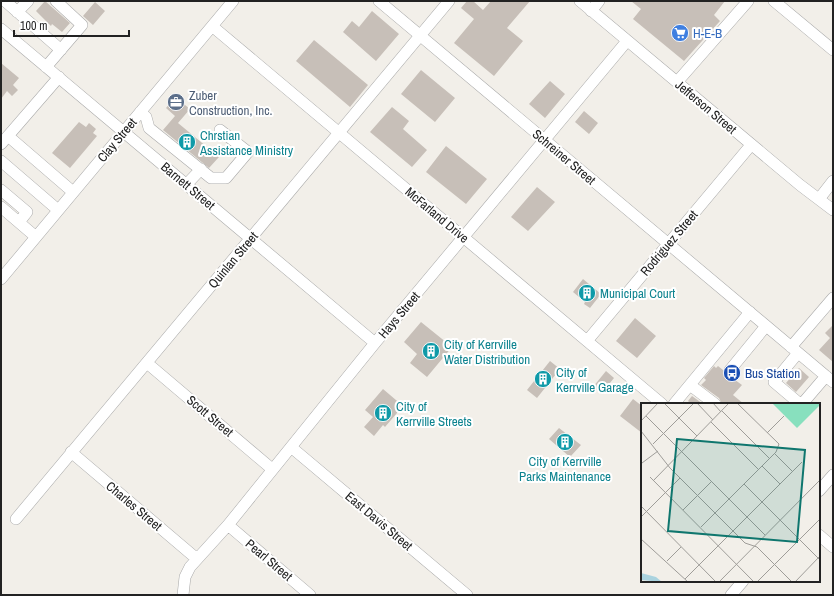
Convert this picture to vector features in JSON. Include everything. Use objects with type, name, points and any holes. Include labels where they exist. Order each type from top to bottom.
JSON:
[{"type":"street","points":[[5,1],[61,50]]},
{"type":"street","points":[[17,12],[28,1]]},
{"type":"street","points":[[46,67],[82,25],[56,1]]},
{"type":"street","name":"Clay Street","points":[[1,279],[233,1]]},
{"type":"street","name":"Schreiner Street","points":[[379,1],[829,379]]},
{"type":"street","name":"Quinlan Street","points":[[16,519],[449,1]]},
{"type":"street","name":"Jefferson Street","points":[[580,1],[800,185],[833,210]]},
{"type":"street","points":[[591,11],[599,1]]},
{"type":"street","points":[[677,82],[748,1]]},
{"type":"street","points":[[774,1],[833,50]]},
{"type":"street","name":"McFarland Drive","points":[[212,26],[661,403]]},
{"type":"street","name":"Barnett Street","points":[[1,29],[375,343]]},
{"type":"street","name":"Hays Street","points":[[183,595],[185,577],[190,567],[228,525],[375,343],[627,41]]},
{"type":"street","points":[[58,77],[4,140],[73,192]]},
{"type":"street","points":[[140,112],[146,117],[149,128],[211,178],[226,178],[248,152],[220,130]]},
{"type":"street","name":"Rodriguez Street","points":[[587,341],[751,144]]},
{"type":"street","points":[[1,161],[58,210]]},
{"type":"street","points":[[186,185],[200,170]]},
{"type":"street","points":[[819,199],[833,180]]},
{"type":"street","points":[[1,190],[27,212],[19,222]]},
{"type":"street","points":[[1,206],[36,237]]},
{"type":"street","points":[[800,403],[774,382],[795,350],[833,298]]},
{"type":"street","points":[[675,403],[750,312]]},
{"type":"street","points":[[730,370],[766,326]]},
{"type":"street","name":"Scott Street","points":[[147,363],[272,469]]},
{"type":"street","points":[[802,403],[829,379]]},
{"type":"street","points":[[690,384],[714,403]]},
{"type":"street","name":"East Davis Street","points":[[291,447],[467,595]]},
{"type":"street","name":"Charles Street","points":[[71,452],[197,560]]},
{"type":"street","points":[[820,491],[833,475]]},
{"type":"street","name":"Pearl Street","points":[[228,525],[310,595]]},
{"type":"street","points":[[820,536],[833,547]]},
{"type":"street","points":[[731,595],[742,582]]},
{"type":"building","points":[[45,1],[70,23],[62,32],[52,24],[51,26],[36,11]]},
{"type":"building","points":[[467,1],[473,1],[483,10],[491,1],[530,1],[507,28],[523,41],[494,76],[454,43],[474,19],[461,8]]},
{"type":"building","name":"H-E-B","points":[[631,1],[725,1],[714,15],[720,21],[684,61],[633,19],[641,9]]},
{"type":"building","points":[[95,2],[105,11],[93,25],[83,16]]},
{"type":"building","points":[[372,11],[399,34],[376,61],[343,32],[352,21],[359,27]]},
{"type":"building","points":[[314,40],[368,85],[350,107],[296,61]]},
{"type":"building","points":[[1,63],[19,78],[13,85],[18,90],[12,96],[7,91],[1,99]]},
{"type":"building","points":[[421,70],[455,98],[435,122],[401,94]]},
{"type":"building","points":[[550,81],[565,94],[545,118],[529,104]]},
{"type":"building","name":"Chrstian Assistance Ministry","points":[[175,97],[190,109],[178,123],[219,157],[209,168],[163,130],[175,116],[166,108]]},
{"type":"building","points":[[392,107],[409,121],[403,129],[427,150],[412,167],[370,132]]},
{"type":"building","points":[[584,111],[598,123],[589,134],[575,122]]},
{"type":"building","points":[[79,122],[86,127],[89,123],[96,129],[93,133],[97,136],[70,168],[52,153]]},
{"type":"building","points":[[446,146],[487,179],[466,204],[426,172]]},
{"type":"building","points":[[537,187],[555,202],[528,231],[511,217]]},
{"type":"building","name":"Municipal Court","points":[[583,279],[601,294],[590,308],[573,292]]},
{"type":"building","points":[[635,318],[656,336],[637,358],[616,341]]},
{"type":"building","name":"City of Kerrville Water Distribution","points":[[421,322],[452,347],[427,377],[410,363],[417,354],[404,342]]},
{"type":"building","points":[[833,325],[833,362],[819,350],[830,338],[825,333]]},
{"type":"building","name":"City of Kerrville Garage","points":[[550,361],[560,369],[537,398],[527,390]]},
{"type":"building","points":[[714,366],[716,368],[718,366],[723,370],[725,375],[731,377],[742,385],[733,395],[743,403],[722,403],[719,398],[701,385],[706,380],[704,378]]},
{"type":"building","points":[[799,368],[809,377],[796,392],[786,383]]},
{"type":"building","points":[[606,371],[614,378],[601,394],[593,387]]},
{"type":"building","name":"City of Kerrville Streets","points":[[383,389],[403,406],[385,427],[383,425],[374,436],[364,427],[373,417],[365,410]]},
{"type":"building","points":[[692,396],[702,403],[690,403],[688,401]]},
{"type":"building","points":[[633,399],[641,405],[641,432],[620,416]]},
{"type":"building","name":"City of Kerrville Parks Maintenance","points":[[559,428],[581,445],[570,457],[549,439]]},
{"type":"place","name":"H-E-B","points":[[680,33]]},
{"type":"place","name":"Zuber Construction, Inc.","points":[[176,102]]},
{"type":"place","name":"Chrstian Assistance Ministry","points":[[187,142]]},
{"type":"place","name":"Municipal Court","points":[[587,293]]},
{"type":"place","name":"City of Kerrville Water Distribution","points":[[431,351]]},
{"type":"place","name":"Bus Station","points":[[732,373]]},
{"type":"place","name":"City of Kerrville Garage","points":[[543,379]]},
{"type":"place","name":"City of Kerrville Streets","points":[[383,413]]},
{"type":"place","name":"City of Kerrville Parks Maintenance","points":[[565,442]]}]
